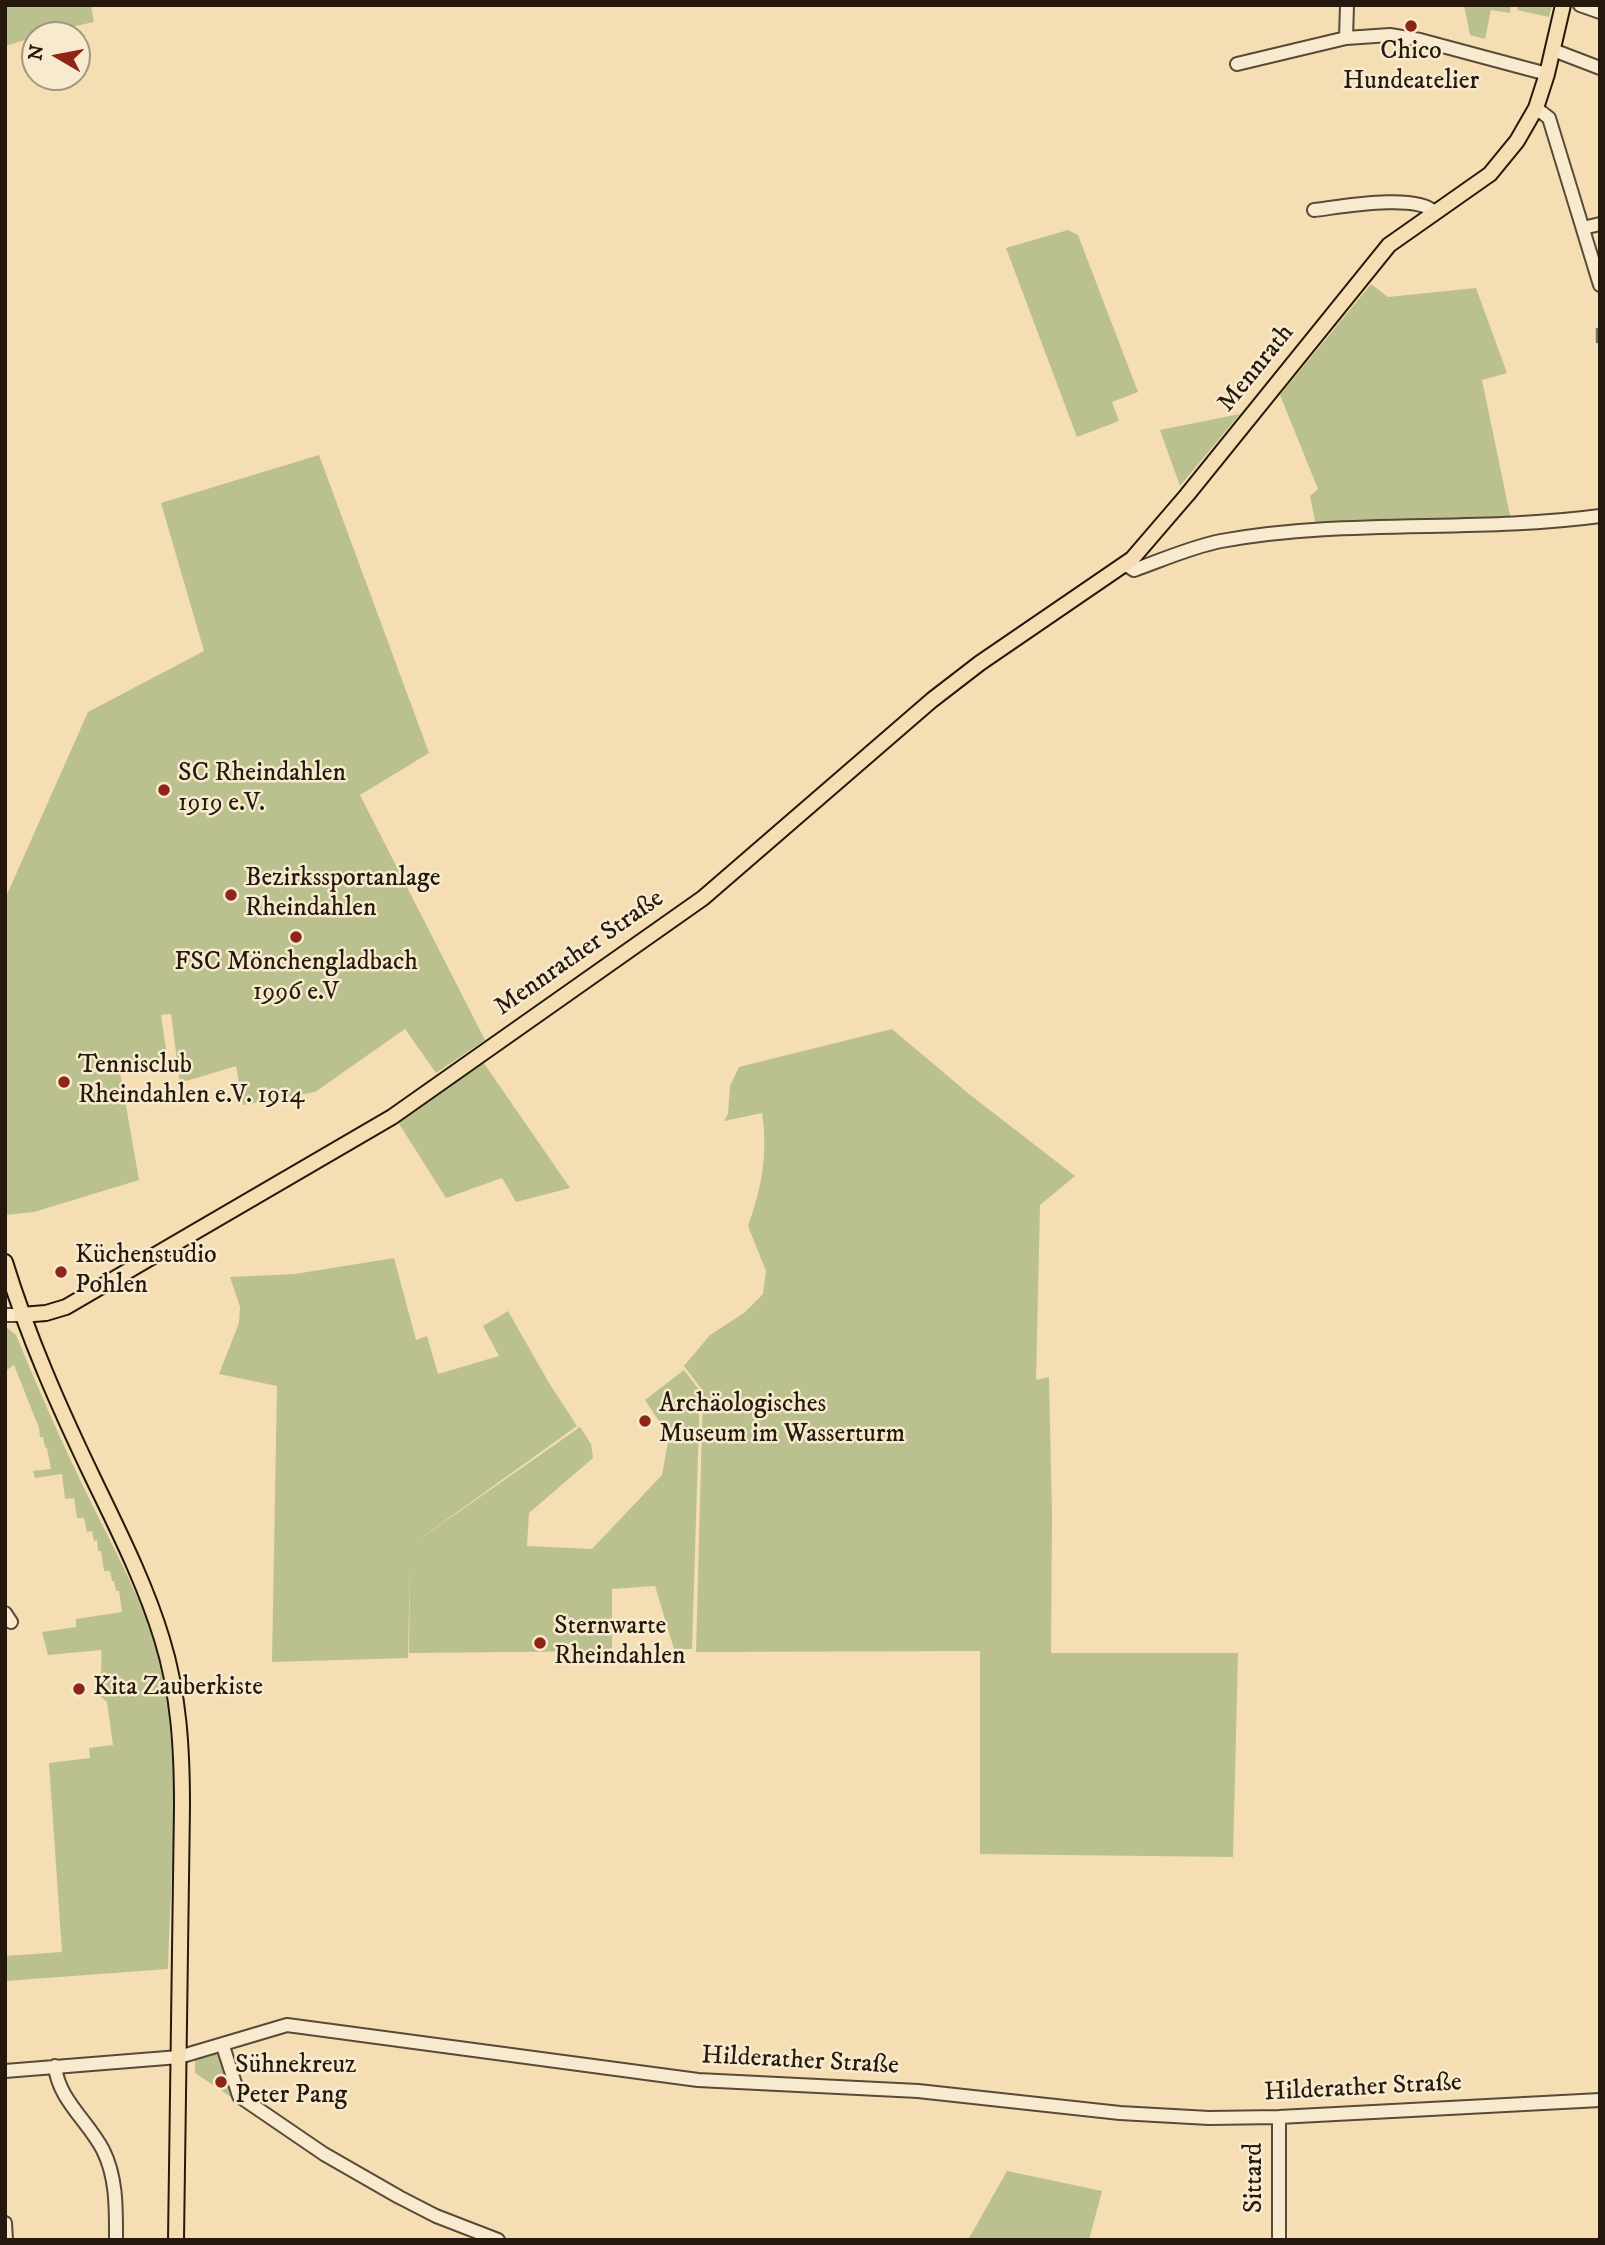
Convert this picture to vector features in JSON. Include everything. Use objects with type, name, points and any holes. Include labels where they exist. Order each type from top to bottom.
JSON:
[{"type":"main road","name":"Mennrath","points":[[1125,564],[1167,520],[1389,245],[1490,174],[1517,141],[1536,108],[1563,5]]},
{"type":"main road","name":"Mennrather Straße","points":[[21,1315],[46,1313],[66,1307],[392,1117],[703,898],[932,700],[980,663],[1125,564]]},
{"type":"main road","points":[[5,1262],[21,1315],[41,1366],[148,1598],[172,1676],[182,1760],[176,2240]]},
{"type":"street","points":[[1346,38],[1347,5]]},
{"type":"street","points":[[1580,5],[1600,12]]},
{"type":"street","points":[[1237,64],[1346,38],[1390,35],[1420,40],[1547,74]]},
{"type":"street","points":[[1553,50],[1600,68]]},
{"type":"street","points":[[1536,108],[1549,118],[1600,285]]},
{"type":"street","points":[[1314,210],[1402,202],[1429,207],[1434,212]]},
{"type":"street","points":[[1583,228],[1600,224]]},
{"type":"street","points":[[1125,564],[1135,570],[1219,542],[1271,534],[1333,528],[1543,523],[1600,516]]},
{"type":"street","points":[[5,1315],[21,1315]]},
{"type":"street","name":"Hilderather Straße","points":[[5,2071],[179,2057],[287,2025],[698,2080],[918,2091],[1120,2113],[1209,2118],[1279,2117],[1600,2100]]},
{"type":"street","points":[[223,2046],[239,2096],[324,2154],[399,2197],[436,2216],[498,2240]]},
{"type":"street","points":[[55,2066],[56,2081],[103,2149],[111,2170],[116,2196],[116,2240]]},
{"type":"street","name":"Sittard","points":[[1279,2117],[1279,2240]]},
{"type":"street","points":[[5,2223],[6,2240]]},
{"type":"green space","points":[[5,5],[91,5],[94,22],[21,21],[21,41],[5,46]]},
{"type":"green space","points":[[1464,5],[1511,5],[1510,13],[1491,10],[1485,39],[1470,35]]},
{"type":"green space","points":[[1518,5],[1552,5],[1549,17],[1517,10]]},
{"type":"green space","points":[[1068,230],[1078,235],[1138,392],[1112,402],[1119,421],[1077,437],[1006,248]]},
{"type":"green space","points":[[1371,284],[1388,297],[1476,288],[1507,373],[1482,380],[1511,520],[1316,526],[1310,496],[1318,489],[1280,395]]},
{"type":"green space","points":[[1240,414],[1180,486],[1160,430]]},
{"type":"green space","points":[[319,455],[429,753],[360,795],[485,1040],[436,1073],[405,1029],[315,1092],[243,1105],[236,1066],[180,1083],[171,1014],[161,1015],[167,1056],[119,1066],[139,1180],[34,1212],[5,1215],[5,899],[88,712],[204,651],[161,503]]},
{"type":"green space","points":[[892,1029],[969,1094],[1075,1176],[1040,1205],[1036,1380],[1049,1377],[1051,1653],[1238,1653],[1233,1857],[980,1854],[980,1651],[696,1652],[703,1391],[684,1366],[710,1335],[744,1313],[763,1294],[766,1271],[748,1226],[762,1170],[762,1113],[724,1121],[728,1114],[730,1086],[739,1067]]},
{"type":"green space","points":[[481,1059],[570,1188],[516,1202],[502,1178],[446,1198],[396,1119]]},
{"type":"green space","points":[[394,1258],[416,1340],[427,1336],[438,1374],[499,1356],[483,1326],[508,1311],[577,1426],[410,1546],[580,1427],[591,1444],[593,1458],[529,1513],[527,1546],[592,1549],[662,1475],[669,1436],[645,1400],[684,1370],[700,1391],[692,1649],[674,1649],[655,1586],[612,1589],[612,1651],[409,1653],[410,1560],[408,1658],[272,1662],[277,1386],[219,1374],[239,1323],[240,1307],[230,1277],[295,1274]]},
{"type":"green space","points":[[5,1326],[16,1335],[70,1459],[129,1579],[159,1661],[171,1737],[173,1776],[168,1969],[5,1981],[5,1956],[62,1952],[49,1763],[90,1758],[89,1748],[113,1745],[107,1702],[100,1696],[101,1650],[48,1655],[42,1632],[76,1627],[76,1619],[122,1612],[119,1591],[116,1591],[110,1571],[104,1571],[97,1540],[94,1541],[92,1531],[87,1532],[84,1518],[77,1518],[74,1498],[65,1499],[62,1474],[35,1478],[33,1471],[51,1469],[47,1448],[43,1437],[40,1437],[39,1428],[14,1365],[5,1371]]},
{"type":"green space","points":[[216,2053],[220,2056],[228,2079],[219,2078],[221,2086],[225,2086],[224,2082],[228,2080],[234,2099],[195,2073],[195,2058]]},
{"type":"green space","points":[[1007,2171],[1102,2191],[1089,2240],[968,2240]]},
{"type":"waterway","points":[[1597,329],[1597,342]]},
{"type":"place","name":"Chico Hundeatelier","points":[[1411,26]]},
{"type":"place","name":"SC Rheindahlen 1919 e.V.","points":[[164,790]]},
{"type":"place","name":"Bezirkssportanlage Rheindahlen","points":[[231,895]]},
{"type":"place","name":"FSC Mönchengladbach 1996 e.V","points":[[296,937]]},
{"type":"place","name":"Tennisclub Rheindahlen e.V. 1914","points":[[64,1082]]},
{"type":"place","name":"Küchenstudio Pohlen","points":[[61,1272]]},
{"type":"place","name":"Archäologisches Museum im Wasserturm","points":[[645,1421]]},
{"type":"place","name":"Sternwarte Rheindahlen","points":[[540,1643]]},
{"type":"place","name":"Kita Zauberkiste","points":[[79,1689]]},
{"type":"place","name":"Sühnekreuz Peter Pang","points":[[221,2082]]}]
